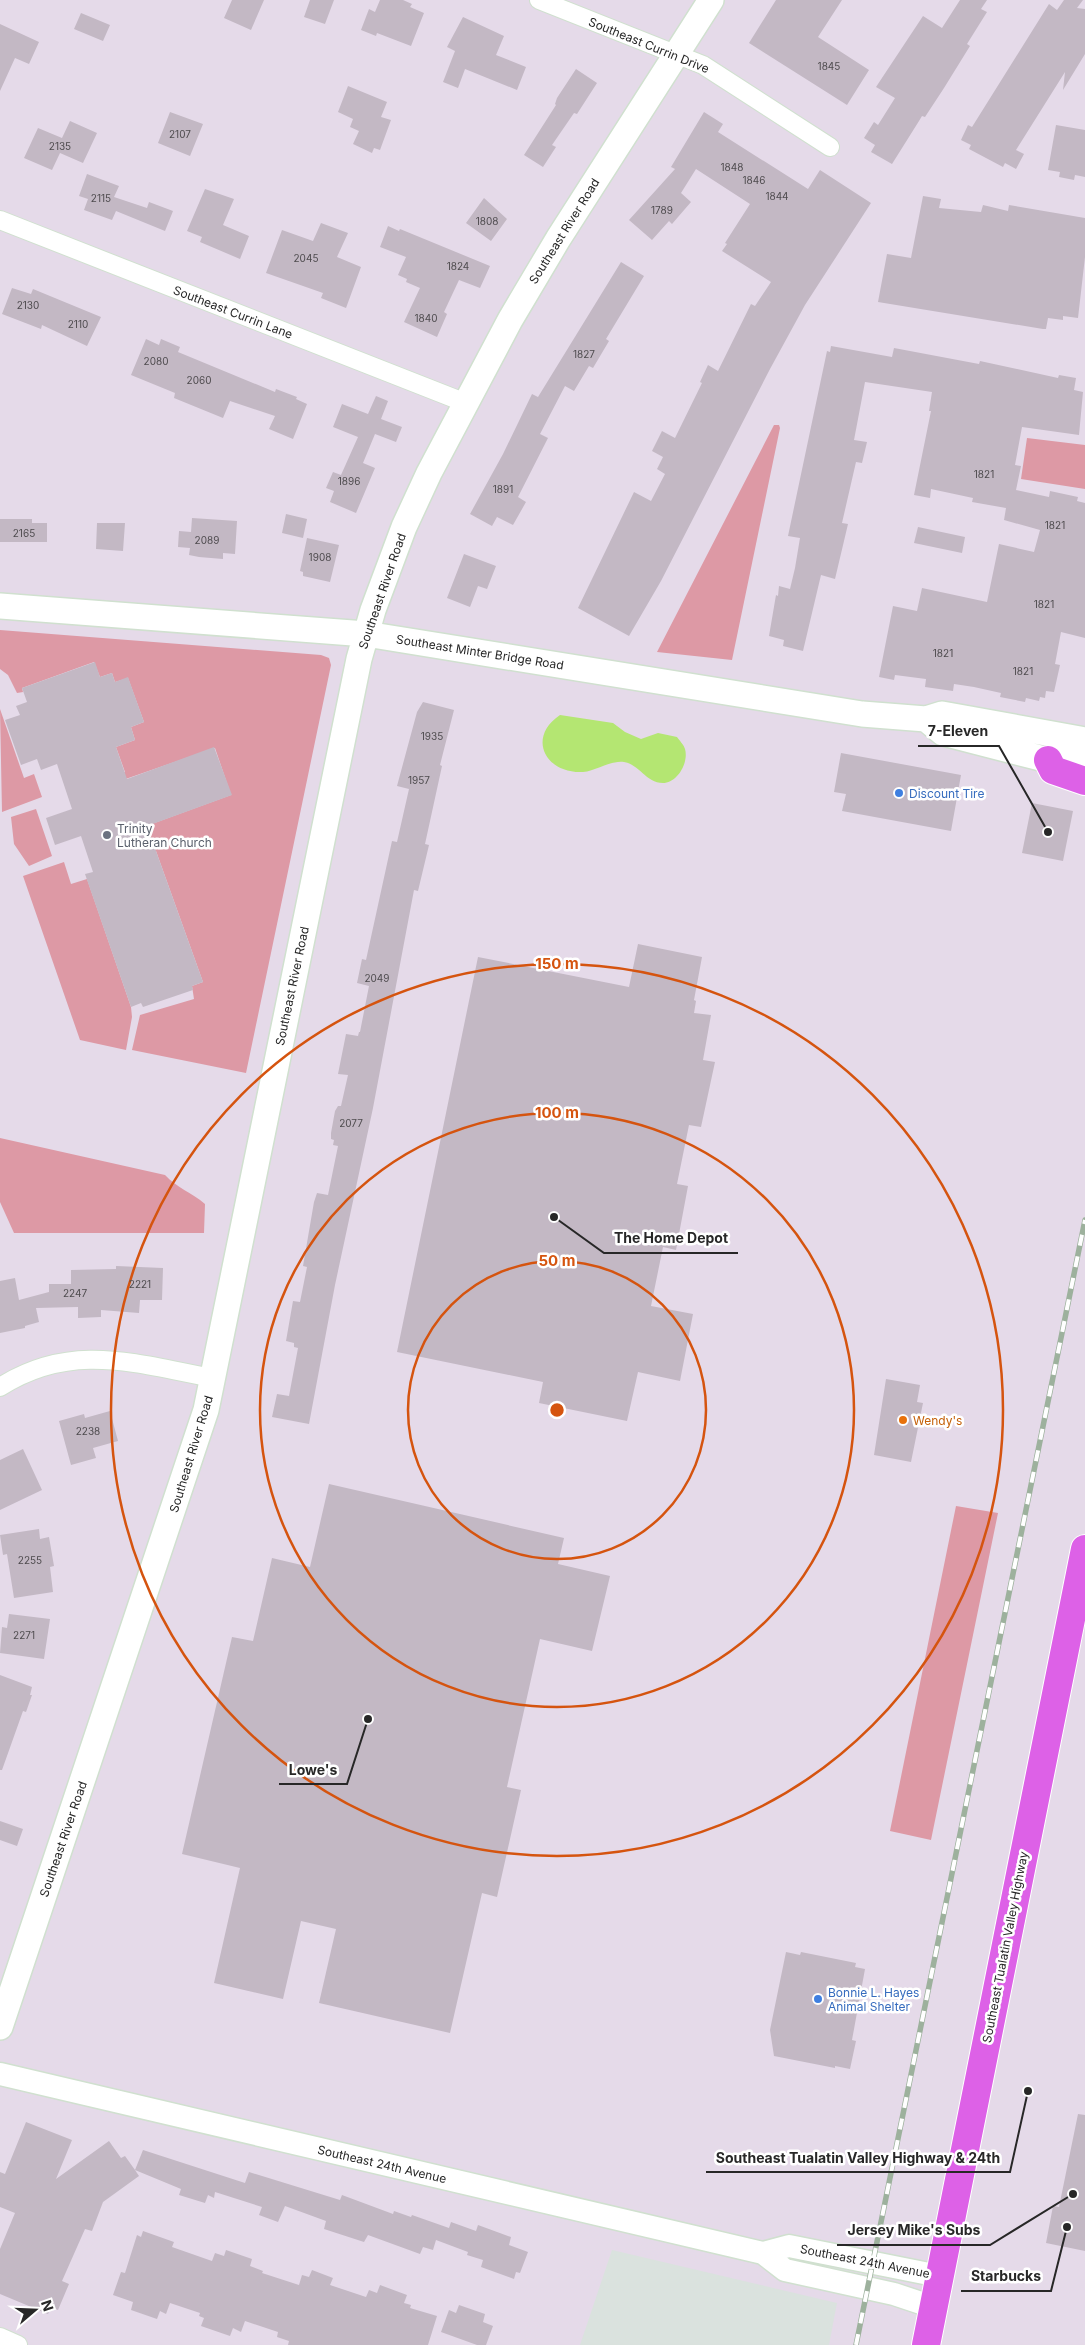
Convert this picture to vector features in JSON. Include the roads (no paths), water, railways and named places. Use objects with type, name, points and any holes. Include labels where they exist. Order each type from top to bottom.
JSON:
[{"type":"main road","name":"Southeast River Road","points":[[0,2027],[206,1410],[366,634],[404,527],[510,320],[558,239],[711,0]]},
{"type":"main road","name":"Southeast Minter Bridge Road","points":[[0,606],[366,634],[862,714],[926,719],[942,714],[1085,740]]},
{"type":"main road","points":[[926,719],[943,733],[1048,760],[1064,756],[1085,760]]},
{"type":"main road","points":[[1048,760],[1054,770],[1085,781]]},
{"type":"main road","name":"Southeast Tualatin Valley Highway","points":[[926,2345],[1085,1549]]},
{"type":"street","name":"Southeast Currin Drive","points":[[539,0],[703,65],[830,147]]},
{"type":"street","name":"Southeast Currin Lane","points":[[0,220],[466,403]]},
{"type":"street","points":[[0,1387],[32,1370],[78,1359],[104,1358],[213,1378]]},
{"type":"street","name":"Southeast 24th Avenue","points":[[0,2074],[763,2254],[785,2270],[894,2294],[933,2307]]},
{"type":"street","name":"Southeast 24th Avenue","points":[[763,2254],[788,2246],[939,2276]]},
{"type":"street","points":[[0,2337],[18,2345]]},
{"type":"railway","points":[[856,2345],[1085,1220]]},
{"type":"place","name":"Discount Tire","points":[[899,793]]},
{"type":"place","name":"7-Eleven","points":[[1048,832]]},
{"type":"place","name":"Trinity Lutheran Church","points":[[107,835]]},
{"type":"place","name":"The Home Depot","points":[[554,1217]]},
{"type":"place","name":"Wendy's","points":[[903,1420]]},
{"type":"place","name":"Lowe's","points":[[368,1719]]},
{"type":"place","name":"Bonnie L. Hayes Animal Shelter","points":[[818,1999]]},
{"type":"place","name":"Southeast Tualatin Valley Highway & 24th","points":[[1028,2091]]},
{"type":"place","name":"Jersey Mike's Subs","points":[[1073,2194]]},
{"type":"place","name":"Starbucks","points":[[1067,2227]]}]
